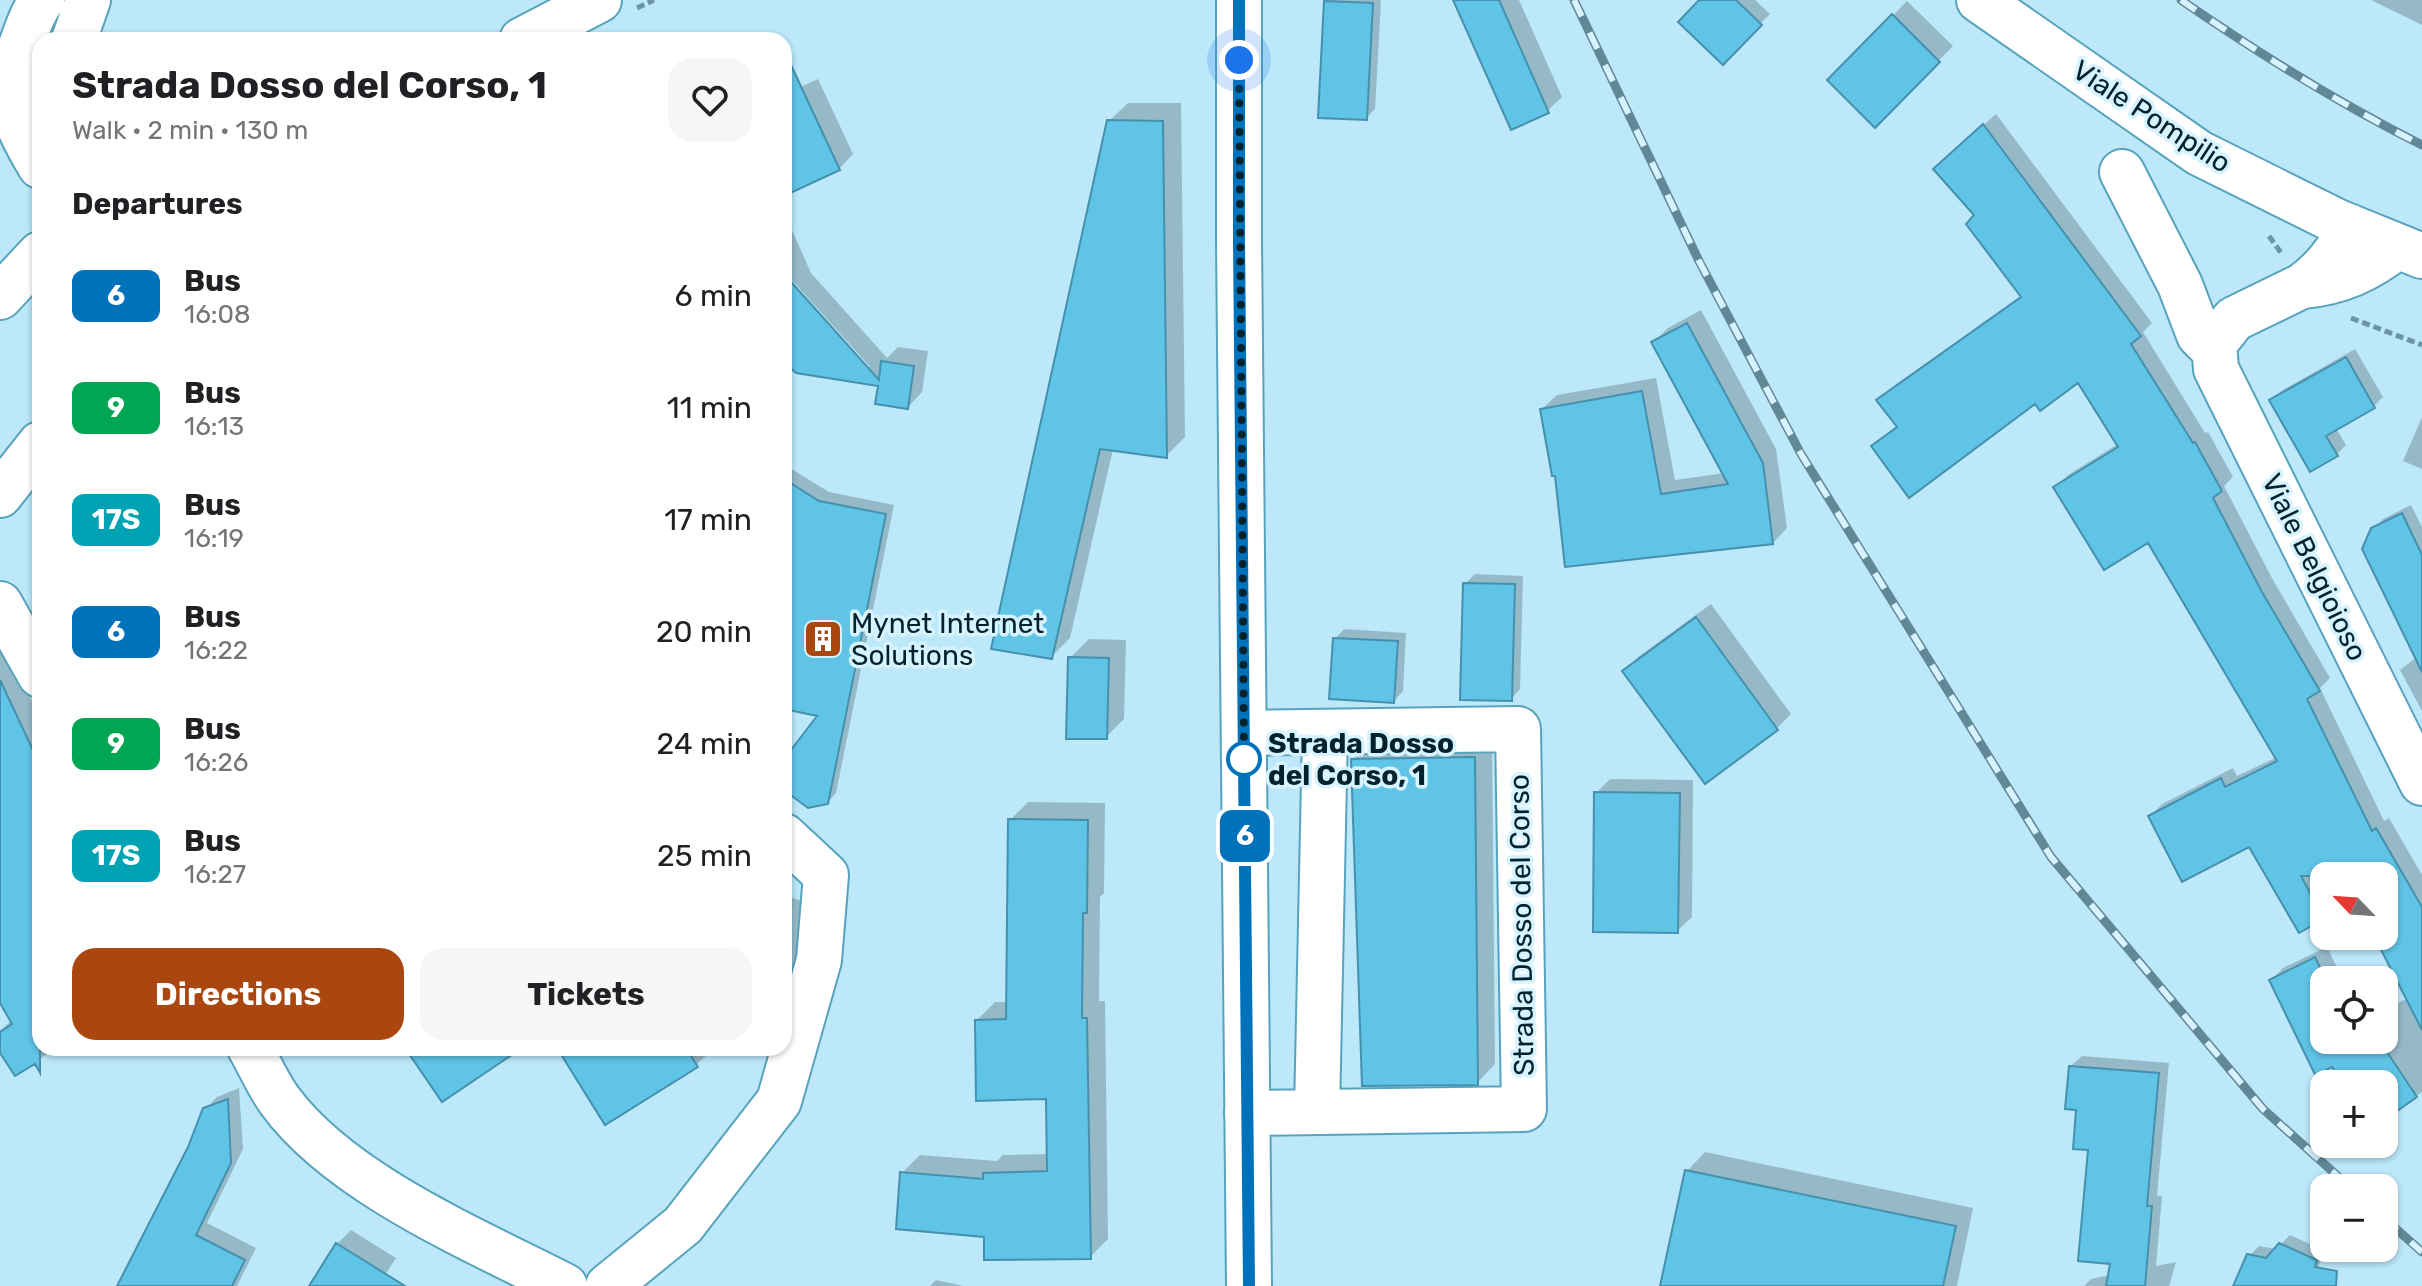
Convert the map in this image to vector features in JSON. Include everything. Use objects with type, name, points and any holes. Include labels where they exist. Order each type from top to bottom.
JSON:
[{"type":"street","points":[[30,149],[10,89],[13,67],[35,9],[42,0]]},
{"type":"street","points":[[77,32],[88,0]]},
{"type":"street","points":[[537,32],[599,0]]},
{"type":"street","points":[[1239,0],[1249,1286]]},
{"type":"street","name":"Viale Pompilio","points":[[1979,0],[2199,153],[2351,227],[2410,251]]},
{"type":"street","points":[[0,86],[30,149]]},
{"type":"street","name":"Viale Belgioioso","points":[[2122,172],[2180,285],[2199,335],[2224,334],[2216,369],[2422,783]]},
{"type":"street","points":[[2224,334],[2316,276],[2337,251],[2351,227]]},
{"type":"street","points":[[2302,286],[2328,284],[2410,251]]},
{"type":"street","points":[[0,297],[32,263]]},
{"type":"street","points":[[0,495],[32,454]]},
{"type":"street","points":[[0,604],[32,661]]},
{"type":"street","name":"Strada Dosso del Corso","points":[[1244,733],[1518,729],[1524,1109],[1247,1113]]},
{"type":"street","points":[[1317,1112],[1325,732]]},
{"type":"street","points":[[792,843],[826,875],[819,960],[792,1055]]},
{"type":"street","points":[[255,1056],[280,1101],[326,1150],[411,1208],[565,1286]]},
{"type":"street","points":[[608,1286],[683,1225],[779,1101],[792,1056]]},
{"type":"building","points":[[1453,0],[1499,0],[1549,113],[1511,130]]},
{"type":"building","points":[[1699,0],[1736,0],[1762,25],[1723,65],[1678,22]]},
{"type":"building","points":[[1324,1],[1373,3],[1367,120],[1318,118]]},
{"type":"building","points":[[1892,14],[1940,62],[1875,128],[1827,80]]},
{"type":"building","points":[[792,67],[840,170],[792,192]]},
{"type":"building","points":[[1107,120],[1163,121],[1167,458],[1100,449],[1052,659],[991,649]]},
{"type":"building","points":[[1983,124],[2141,336],[2131,344],[2195,442],[2222,491],[2213,498],[2262,592],[2320,691],[2307,699],[2372,831],[2376,828],[2396,862],[2310,862],[2310,876],[2301,876],[2310,893],[2310,927],[2299,933],[2249,847],[2182,882],[2148,816],[2221,778],[2225,787],[2277,761],[2148,543],[2104,570],[2053,487],[2118,447],[2078,383],[2040,411],[2035,404],[1909,498],[1871,446],[1897,427],[1876,400],[2021,297],[1966,224],[1974,215],[1933,169]]},
{"type":"building","points":[[792,283],[879,380],[881,361],[914,366],[908,409],[875,404],[878,386],[796,373],[792,369]]},
{"type":"building","points":[[1687,323],[1763,463],[1773,544],[1565,567],[1555,476],[1552,476],[1540,409],[1642,391],[1661,494],[1728,484],[1651,342]]},
{"type":"building","points":[[2346,357],[2375,408],[2326,436],[2338,456],[2310,472],[2269,400]]},
{"type":"building","name":"Mynet Internet Solutions","points":[[792,484],[819,501],[886,514],[828,804],[808,808],[792,796],[792,749],[817,716],[792,711]]},
{"type":"building","points":[[2402,513],[2422,555],[2422,672],[2362,549],[2371,528]]},
{"type":"building","points":[[1463,583],[1515,584],[1512,701],[1460,700]]},
{"type":"building","points":[[1696,617],[1778,730],[1705,784],[1622,671]]},
{"type":"building","points":[[1333,638],[1398,641],[1394,703],[1329,699]]},
{"type":"building","points":[[1068,657],[1109,658],[1107,739],[1066,739]]},
{"type":"building","points":[[0,680],[32,748],[32,1056],[40,1056],[40,1073],[35,1064],[15,1076],[0,1053],[0,1032],[12,1024],[0,1003]]},
{"type":"building","points":[[1475,757],[1478,1085],[1362,1086],[1351,759]]},
{"type":"building","points":[[1594,792],[1680,793],[1678,933],[1593,932]]},
{"type":"building","points":[[1008,819],[1088,820],[1082,1018],[1087,1018],[1091,1259],[984,1260],[984,1237],[896,1229],[900,1172],[983,1179],[983,1173],[1047,1171],[1046,1099],[976,1101],[975,1020],[1006,1019]]},
{"type":"building","points":[[2398,866],[2422,907],[2422,1030],[2398,983],[2398,966],[2389,966],[2381,950],[2398,950]]},
{"type":"building","points":[[2315,957],[2319,966],[2310,966],[2310,1054],[2388,1054],[2417,1097],[2398,1110],[2398,1070],[2334,1070],[2332,1067],[2313,1070],[2269,980]]},
{"type":"building","points":[[410,1056],[510,1056],[442,1102]]},
{"type":"building","points":[[562,1056],[691,1056],[698,1067],[605,1125]]},
{"type":"building","points":[[2069,1066],[2159,1073],[2147,1206],[2152,1206],[2145,1286],[2106,1286],[2110,1264],[2078,1261],[2088,1150],[2073,1149],[2076,1110],[2065,1109]]},
{"type":"building","points":[[228,1099],[231,1163],[196,1235],[245,1260],[232,1286],[117,1286],[188,1147],[203,1108]]},
{"type":"building","points":[[1685,1170],[1956,1226],[1943,1286],[1660,1286]]},
{"type":"building","points":[[336,1243],[405,1286],[309,1286]]},
{"type":"building","points":[[2279,1243],[2310,1257],[2310,1262],[2316,1262],[2315,1267],[2337,1271],[2336,1286],[2233,1286],[2247,1254],[2266,1258]]},
{"type":"railway","points":[[1574,0],[1699,261],[1801,454],[2051,857],[2263,1109],[2335,1174]]},
{"type":"railway","points":[[2181,0],[2299,77],[2422,145]]},
{"type":"railway","points":[[2398,1231],[2422,1252]]},
{"type":"bus line","name":"6","points":[[1239,0],[1249,1286]]},
{"type":"place","name":"Mynet Internet Solutions","points":[[823,639]]},
{"type":"place","name":"Strada Dosso del Corso, 1","points":[[1244,759]]},
{"type":"route","points":[[1239,60],[1244,759]]}]
